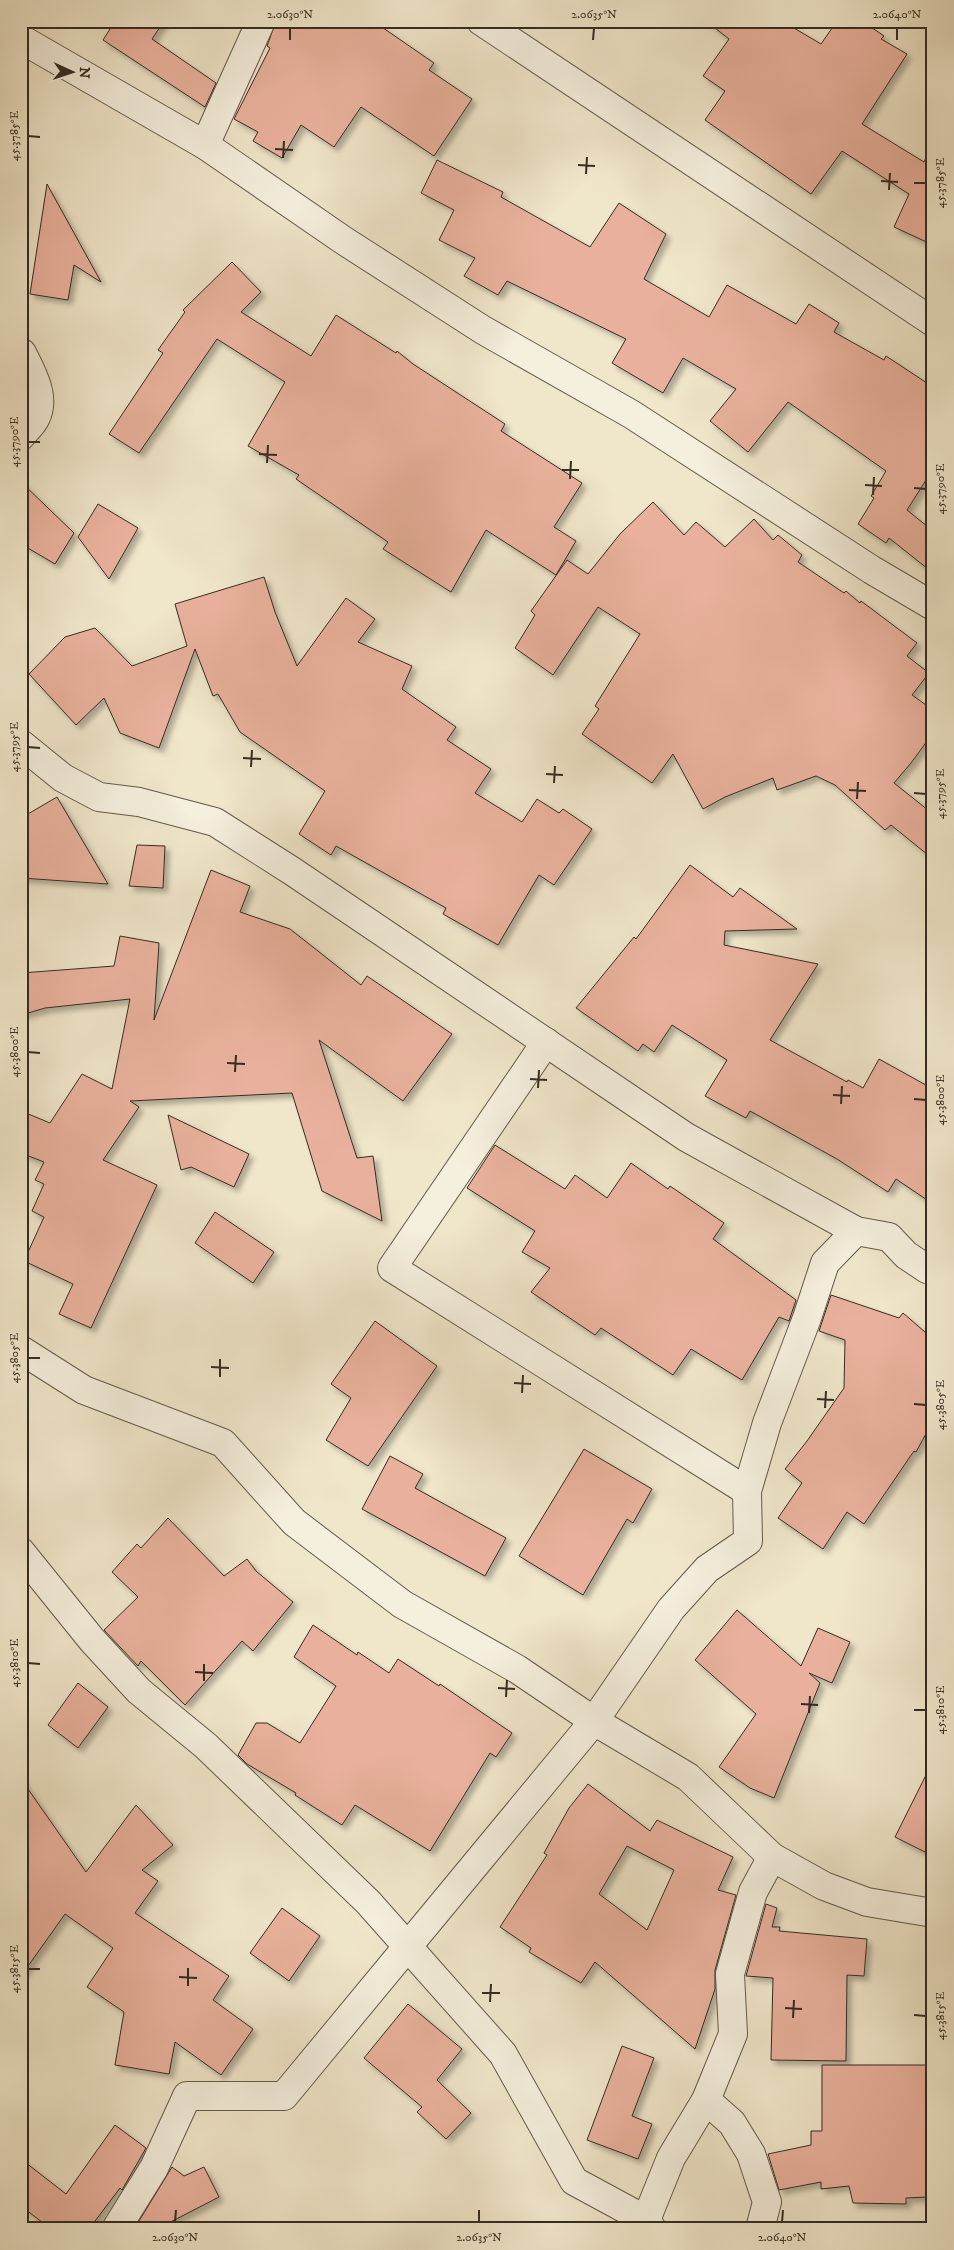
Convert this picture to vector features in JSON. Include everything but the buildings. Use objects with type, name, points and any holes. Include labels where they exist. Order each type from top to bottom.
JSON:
[{"type":"street","points":[[205,145],[262,21]]},
{"type":"street","points":[[481,21],[933,322]]},
{"type":"street","points":[[21,39],[205,145],[343,240],[483,330],[631,414],[872,570],[933,606]]},
{"type":"street","points":[[21,436],[37,416],[39,401],[36,382],[22,353]]},
{"type":"street","points":[[21,744],[63,778],[99,796],[138,802],[215,822],[292,871],[686,1137],[856,1231],[889,1237],[906,1256],[931,1269]]},
{"type":"street","points":[[546,1042],[392,1268],[747,1491]]},
{"type":"street","points":[[116,2229],[154,2168],[187,2096],[284,2096],[594,1721],[671,1609],[707,1569],[748,1541],[747,1491],[767,1424],[807,1318],[825,1263],[856,1231]]},
{"type":"street","points":[[21,1350],[84,1390],[223,1443],[294,1522],[402,1604],[518,1669],[594,1721],[688,1777],[772,1858],[824,1886],[867,1902],[933,1913]]},
{"type":"street","points":[[21,1552],[92,1640],[139,1690],[206,1746],[368,1902],[503,2054],[574,2181],[649,2224],[671,2158],[706,2100],[733,2034],[730,1974],[753,1892],[772,1858]]},
{"type":"street","points":[[706,2100],[732,2123],[751,2154],[767,2202],[760,2229]]}]
